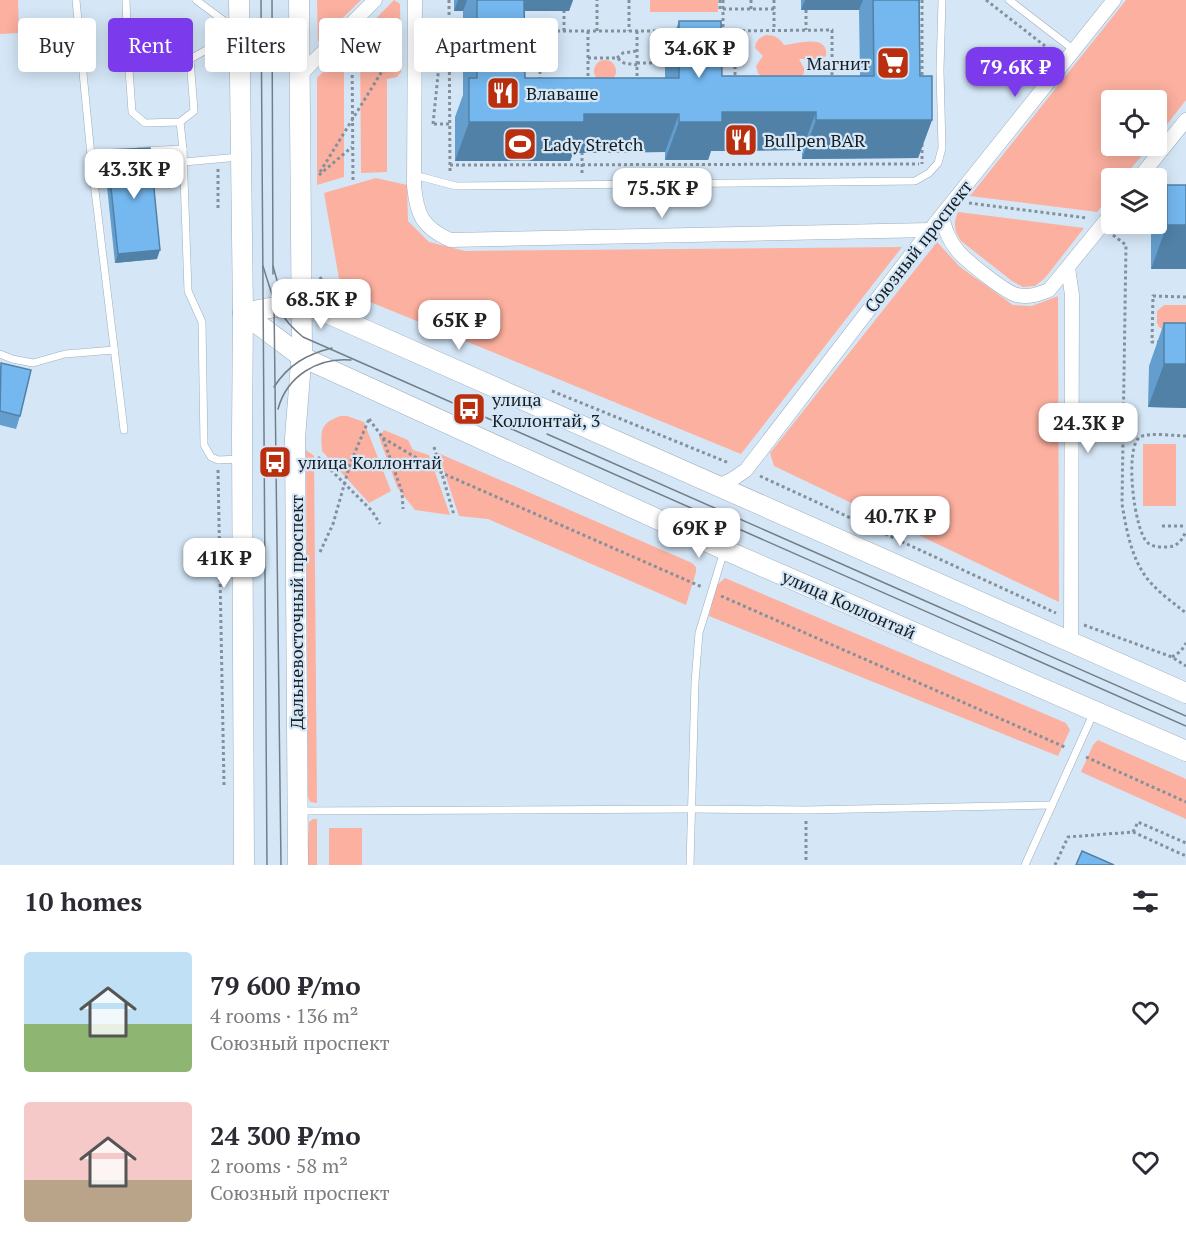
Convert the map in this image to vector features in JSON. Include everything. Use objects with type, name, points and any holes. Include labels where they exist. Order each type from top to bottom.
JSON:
[{"type":"main road","points":[[239,0],[239,18]]},
{"type":"main road","name":"Дальневосточный проспект","points":[[298,865],[295,438],[302,357],[299,0]]},
{"type":"main road","points":[[240,72],[243,313],[244,865]]},
{"type":"main road","points":[[243,313],[302,302],[1186,693]]},
{"type":"main road","name":"улица Коллонтай","points":[[243,313],[302,357],[725,550],[1186,751]]},
{"type":"street","points":[[357,18],[375,0]]},
{"type":"street","points":[[415,0],[415,18]]},
{"type":"street","name":"Союзный проспект","points":[[718,486],[746,470],[930,230],[1114,0]]},
{"type":"street","points":[[300,75],[319,56]]},
{"type":"street","points":[[415,72],[416,203],[419,215],[427,226],[450,240],[930,230]]},
{"type":"street","points":[[1147,168],[1186,120]]},
{"type":"street","points":[[942,216],[946,233],[958,252],[1008,292],[1019,296],[1035,296],[1049,290],[1101,227]]},
{"type":"street","points":[[1068,268],[1072,295],[1071,642]]},
{"type":"lane","points":[[76,0],[92,166],[124,430]]},
{"type":"lane","points":[[126,0],[127,18]]},
{"type":"lane","points":[[196,0],[220,18]]},
{"type":"lane","points":[[414,175],[456,186],[915,181],[929,173],[938,163],[942,148],[940,70],[942,0]]},
{"type":"lane","points":[[1009,0],[1074,50]]},
{"type":"lane","points":[[129,72],[132,112],[145,123],[180,122],[194,111],[191,72]]},
{"type":"lane","points":[[180,122],[184,162],[188,291],[202,322],[204,445],[211,458],[242,459]]},
{"type":"lane","points":[[128,152],[183,149]]},
{"type":"lane","points":[[184,162],[241,157]]},
{"type":"lane","points":[[0,354],[33,363],[65,354],[114,350]]},
{"type":"lane","points":[[690,865],[694,681],[699,633],[725,550]]},
{"type":"lane","points":[[1025,865],[1095,711]]},
{"type":"lane","points":[[297,811],[806,810],[1052,805]]},
{"type":"path","points":[[449,0],[450,18]]},
{"type":"path","points":[[597,0],[597,31]]},
{"type":"path","points":[[628,0],[629,31]]},
{"type":"path","points":[[721,0],[723,31]]},
{"type":"path","points":[[751,0],[751,9]]},
{"type":"path","points":[[774,0],[774,30]]},
{"type":"path","points":[[922,0],[922,82]]},
{"type":"path","points":[[986,0],[1045,46]]},
{"type":"path","points":[[721,9],[774,9]]},
{"type":"path","points":[[806,10],[806,30]]},
{"type":"path","points":[[564,11],[564,31]]},
{"type":"path","points":[[352,147],[316,178],[414,20]]},
{"type":"path","points":[[540,89],[540,31],[686,30]]},
{"type":"path","points":[[735,30],[735,88]]},
{"type":"path","points":[[713,31],[832,30],[832,88]]},
{"type":"path","points":[[588,31],[588,89]]},
{"type":"path","points":[[637,31],[637,89]]},
{"type":"path","points":[[617,58],[623,53],[637,51]]},
{"type":"path","points":[[588,58],[617,58],[624,63],[637,64],[665,63]]},
{"type":"path","points":[[716,63],[735,63]]},
{"type":"path","points":[[352,72],[353,181]]},
{"type":"path","points":[[433,124],[438,72]]},
{"type":"path","points":[[450,72],[450,166],[922,164],[922,141]]},
{"type":"path","points":[[426,124],[450,124]]},
{"type":"path","points":[[582,153],[582,185]]},
{"type":"path","points":[[218,159],[218,209]]},
{"type":"path","points":[[965,202],[1092,219]]},
{"type":"path","points":[[1112,234],[1126,245],[1122,504],[1130,542],[1142,572],[1166,597],[1186,613]]},
{"type":"path","points":[[320,276],[325,287],[341,298]]},
{"type":"path","points":[[1163,342],[1152,342],[1153,296],[1186,297]]},
{"type":"path","points":[[552,391],[746,470],[1072,620],[1172,657],[1186,666]]},
{"type":"path","points":[[320,552],[333,524],[350,464],[369,419],[383,438],[402,492],[403,509]]},
{"type":"path","points":[[1186,436],[1145,435],[1137,439],[1133,447],[1132,499],[1143,537],[1148,544],[1156,547],[1171,547],[1178,544],[1186,531]]},
{"type":"path","points":[[383,438],[442,473],[1186,802]]},
{"type":"path","points":[[434,447],[454,515]]},
{"type":"path","points":[[318,457],[372,511],[380,524]]},
{"type":"path","points":[[218,460],[224,795]]},
{"type":"path","points":[[1162,526],[1186,526]]},
{"type":"path","points":[[1172,657],[1181,651],[1186,643]]},
{"type":"path","points":[[806,810],[806,860]]},
{"type":"path","points":[[1133,832],[1138,822],[1186,843]]},
{"type":"path","points":[[1055,865],[1068,837],[1133,832],[1186,856]]},
{"type":"shaded area","points":[[0,0],[18,0],[18,33],[0,34]]},
{"type":"shaded area","points":[[317,0],[361,0],[343,18],[319,18],[318,42]]},
{"type":"shaded area","points":[[394,0],[400,4],[400,18],[377,18]]},
{"type":"shaded area","points":[[650,0],[718,0],[718,12],[650,12]]},
{"type":"shaded area","points":[[1126,0],[1186,0],[1186,100],[1167,124],[1167,90],[1101,90],[1101,156],[1142,156],[1131,168],[1101,168],[1101,207],[1097,212],[970,196]]},
{"type":"shaded area","points":[[766,35],[776,37],[784,45],[817,42],[826,49],[826,56],[821,59],[799,59],[804,68],[800,79],[764,79],[758,73],[756,66],[763,56],[755,48],[758,40]]},
{"type":"shaded area","points":[[605,60],[613,63],[616,71],[613,79],[605,82],[597,79],[594,71],[597,63]]},
{"type":"shaded area","points":[[323,72],[344,72],[344,177],[317,185],[317,78]]},
{"type":"shaded area","points":[[360,72],[401,72],[397,77],[387,79],[387,172],[361,173]]},
{"type":"shaded area","points":[[376,178],[407,185],[408,221],[429,242],[465,251],[902,247],[741,454],[341,290],[324,193]]},
{"type":"shaded area","points":[[958,212],[1084,228],[1045,278],[1035,286],[1023,287],[961,241],[955,227]]},
{"type":"shaded area","points":[[937,242],[960,267],[1013,305],[1032,306],[1058,296],[1059,602],[774,466],[770,453]]},
{"type":"shaded area","points":[[1164,305],[1186,305],[1186,330],[1164,330],[1159,327],[1157,311]]},
{"type":"shaded area","points":[[340,416],[364,422],[391,491],[369,503],[322,451],[321,438],[325,425]]},
{"type":"shaded area","points":[[384,430],[408,440],[413,450],[429,455],[450,515],[415,510],[397,487],[379,437]]},
{"type":"shaded area","points":[[1143,444],[1176,444],[1176,506],[1143,506]]},
{"type":"shaded area","points":[[306,450],[314,456],[317,803],[310,802],[308,797]]},
{"type":"shaded area","points":[[438,453],[692,563],[696,567],[696,572],[686,605],[488,519],[459,516]]},
{"type":"shaded area","points":[[725,578],[1066,723],[1070,730],[1058,756],[709,616],[716,586]]},
{"type":"shaded area","points":[[1098,740],[1186,779],[1186,819],[1081,772],[1093,745]]},
{"type":"shaded area","points":[[317,819],[317,865],[307,865],[309,822]]},
{"type":"shaded area","points":[[329,828],[362,828],[362,865],[329,865]]},
{"type":"building","points":[[477,0],[524,0],[524,18],[477,18]]},
{"type":"building","points":[[873,0],[919,0],[920,76],[932,76],[932,120],[816,120],[816,112],[722,112],[722,122],[679,122],[679,114],[584,114],[584,122],[469,122],[469,78],[477,78],[477,72],[525,72],[525,78],[679,78],[679,21],[721,21],[722,76],[874,76]]},
{"type":"building","points":[[150,148],[160,250],[118,254],[107,150]]},
{"type":"building","points":[[1167,185],[1186,185],[1186,225],[1167,225]]},
{"type":"building","points":[[1164,323],[1186,323],[1186,364],[1164,364]]},
{"type":"building","points":[[1,363],[31,370],[20,416],[0,411]]},
{"type":"building","points":[[1082,851],[1114,865],[1076,865]]},
{"type":"tram line","points":[[261,0],[267,865]]},
{"type":"tram line","points":[[272,0],[273,274]]},
{"type":"tram line","points":[[263,266],[281,313],[303,337],[1186,726]]},
{"type":"tram line","points":[[273,266],[281,295]]},
{"type":"tram line","points":[[274,304],[281,865]]},
{"type":"tram line","points":[[274,387],[285,372],[299,362],[332,348]]},
{"type":"tram line","points":[[278,409],[289,387],[306,371],[327,362],[351,360]]},
{"type":"tram line","points":[[547,434],[1186,716]]},
{"type":"place","name":"Магнит","points":[[893,63]]},
{"type":"place","name":"Влаваше","points":[[503,93]]},
{"type":"place","name":"Bullpen BAR","points":[[741,140]]},
{"type":"place","name":"Lady Stretch","points":[[520,144]]},
{"type":"place","name":"улица Коллонтай, 3","points":[[469,409]]},
{"type":"place","name":"улица Коллонтай","points":[[275,462]]}]
